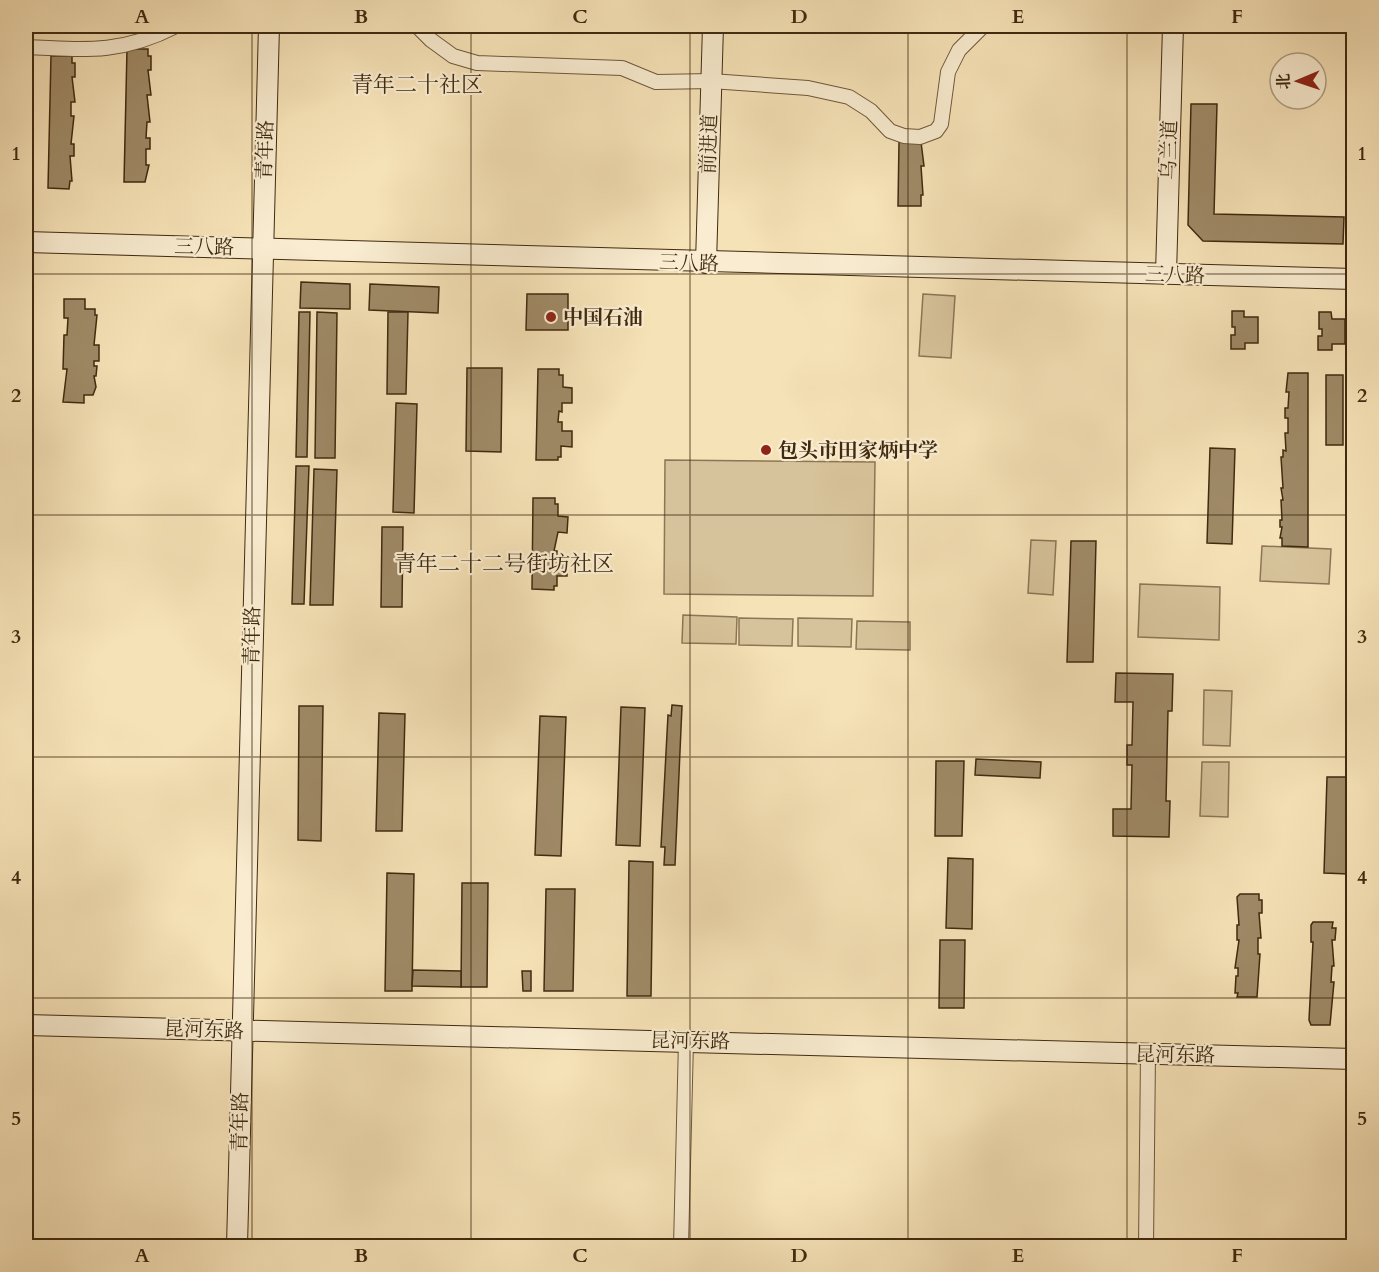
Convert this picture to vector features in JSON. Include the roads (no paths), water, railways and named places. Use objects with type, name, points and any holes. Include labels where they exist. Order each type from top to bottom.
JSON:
[{"type":"main road","name":"青年路","points":[[237,1246],[268,26]]},
{"type":"main road","name":"前进道","points":[[706,263],[712,26]]},
{"type":"main road","name":"乌兰道","points":[[1166,274],[1173,26]]},
{"type":"main road","name":"三八路","points":[[26,242],[706,263],[1353,279]]},
{"type":"main road","name":"昆河东路","points":[[26,1025],[1353,1059]]},
{"type":"street","points":[[26,47],[91,50],[120,48],[154,37],[176,26]]},
{"type":"street","points":[[385,26],[392,26]]},
{"type":"street","points":[[417,26],[453,56],[477,63],[622,68],[656,81],[711,81],[808,88],[849,97],[871,111],[890,131],[904,136],[920,137],[936,132],[941,124],[948,72],[959,50],[983,26]]},
{"type":"street","points":[[681,1246],[686,1041]]},
{"type":"street","points":[[1146,1246],[1148,1054]]},
{"type":"place","name":"中国石油","points":[[551,317]]},
{"type":"place","name":"包头市田家炳中学","points":[[766,450]]},
{"type":"district","name":"青年二十社区","points":[[417,85]]},
{"type":"district","name":"青年二十二号街坊社区","points":[[504,564]]}]
